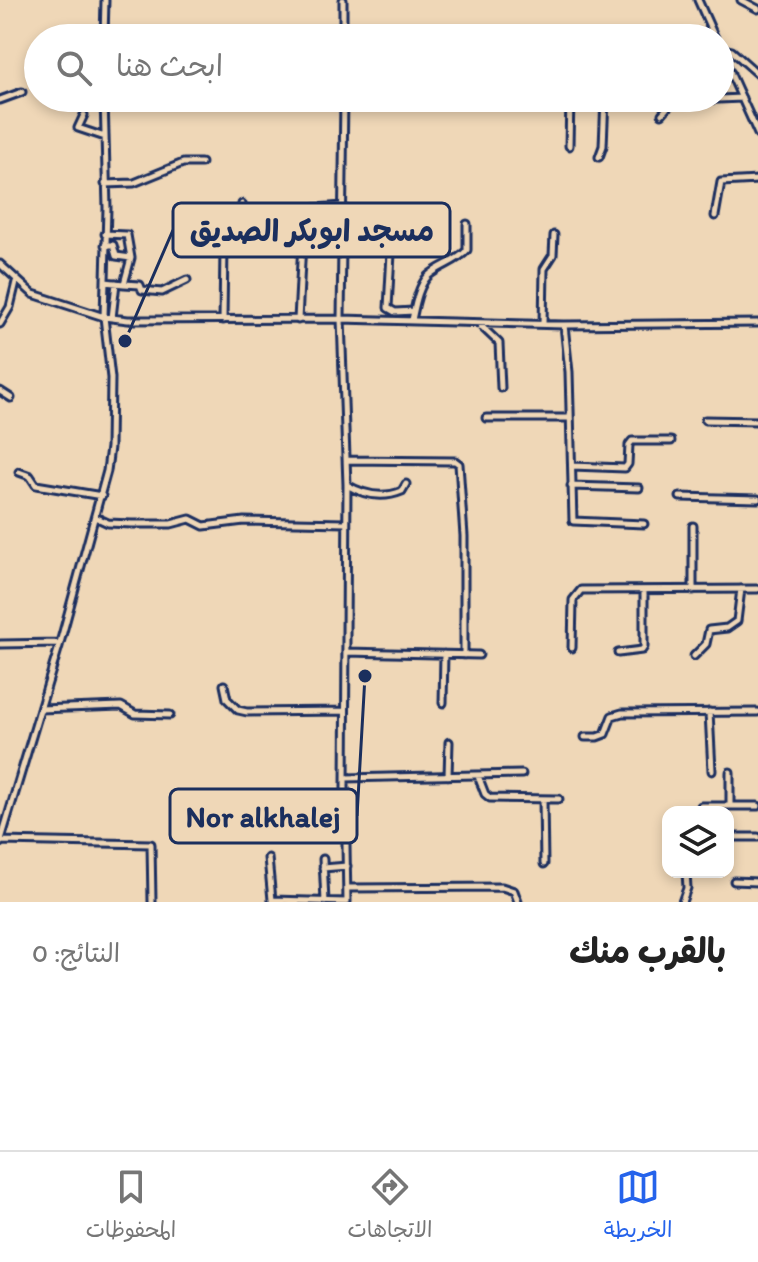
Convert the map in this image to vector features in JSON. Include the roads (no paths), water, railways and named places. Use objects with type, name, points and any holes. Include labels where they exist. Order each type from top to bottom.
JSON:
[{"type":"street","points":[[104,24],[105,0]]},
{"type":"street","points":[[343,0],[343,24]]},
{"type":"street","points":[[698,0],[709,24]]},
{"type":"street","points":[[741,0],[758,9]]},
{"type":"street","points":[[734,53],[758,74]]},
{"type":"street","points":[[734,80],[758,134]]},
{"type":"street","points":[[0,100],[22,92]]},
{"type":"street","points":[[734,98],[742,98]]},
{"type":"street","points":[[104,112],[104,317],[111,378],[110,436],[102,496],[0,842],[151,844],[152,902]]},
{"type":"street","points":[[268,858],[272,900],[347,902],[347,485],[341,319],[344,112]]},
{"type":"street","points":[[569,146],[570,112]]},
{"type":"street","points":[[599,157],[603,146],[604,112]]},
{"type":"street","points":[[84,115],[78,128],[105,137]]},
{"type":"street","points":[[105,184],[134,183],[183,163],[201,163]]},
{"type":"street","points":[[715,216],[721,182],[758,180]]},
{"type":"street","points":[[242,204],[245,239],[300,242]]},
{"type":"street","points":[[298,320],[303,223],[311,211],[343,206]]},
{"type":"street","points":[[343,219],[413,216]]},
{"type":"street","points":[[393,217],[388,308],[395,312],[414,311]]},
{"type":"street","points":[[412,320],[422,286],[428,277],[467,250],[467,224]]},
{"type":"street","points":[[223,320],[224,247],[232,243],[242,228]]},
{"type":"street","points":[[105,234],[127,235],[131,258],[124,284]]},
{"type":"street","points":[[543,324],[544,269],[553,255],[554,235]]},
{"type":"street","points":[[105,245],[113,245],[116,256],[131,258]]},
{"type":"street","points":[[0,264],[33,294],[104,317],[148,321],[341,319],[564,325],[758,323]]},
{"type":"street","points":[[105,282],[140,285],[142,290],[162,292],[187,280]]},
{"type":"street","points":[[0,324],[10,307],[16,281]]},
{"type":"street","points":[[112,318],[116,283]]},
{"type":"street","points":[[478,323],[499,343],[501,388]]},
{"type":"street","points":[[564,325],[569,372],[572,518],[576,523],[644,524]]},
{"type":"street","points":[[0,391],[11,398]]},
{"type":"street","points":[[486,418],[570,418]]},
{"type":"street","points":[[705,420],[758,421]]},
{"type":"street","points":[[572,466],[625,468],[630,442],[671,441]]},
{"type":"street","points":[[346,460],[455,461],[459,464],[464,536],[464,655]]},
{"type":"street","points":[[19,472],[30,476],[36,485],[102,496]]},
{"type":"street","points":[[347,485],[365,494],[382,495],[402,491],[406,484]]},
{"type":"street","points":[[571,486],[639,488]]},
{"type":"street","points":[[680,497],[758,499]]},
{"type":"street","points":[[95,517],[108,523],[132,524],[171,524],[186,519],[204,526],[262,520],[346,523]]},
{"type":"street","points":[[693,526],[693,590]]},
{"type":"street","points":[[572,648],[573,600],[577,593],[586,589],[758,589]]},
{"type":"street","points":[[694,656],[706,644],[709,630],[727,628],[737,621],[741,589]]},
{"type":"street","points":[[618,653],[642,650],[644,647],[644,590]]},
{"type":"street","points":[[0,644],[60,643]]},
{"type":"street","points":[[346,652],[479,655]]},
{"type":"street","points":[[443,703],[444,654]]},
{"type":"street","points":[[224,685],[227,699],[243,712],[345,711]]},
{"type":"street","points":[[40,709],[121,706],[135,714],[170,715]]},
{"type":"street","points":[[709,712],[712,771]]},
{"type":"street","points":[[585,737],[605,734],[612,716],[617,714],[758,712]]},
{"type":"street","points":[[448,776],[449,742]]},
{"type":"street","points":[[730,772],[730,806]]},
{"type":"street","points":[[345,778],[522,774]]},
{"type":"street","points":[[478,776],[485,794],[490,798],[559,799]]},
{"type":"street","points":[[543,799],[544,864]]},
{"type":"street","points":[[248,821],[262,818],[282,805],[306,816],[345,816]]},
{"type":"street","points":[[734,806],[758,806]]},
{"type":"street","points":[[734,837],[758,837]]},
{"type":"street","points":[[323,859],[325,902]]},
{"type":"street","points":[[323,868],[347,866]]},
{"type":"street","points":[[682,902],[687,888],[686,878]]},
{"type":"street","points":[[734,881],[758,882]]},
{"type":"street","points":[[347,888],[502,887],[514,891],[518,902]]},
{"type":"place","name":"مسجد ابوبكر الصديق","points":[[125,341]]},
{"type":"place","name":"Nor alkhalej","points":[[365,676]]}]
